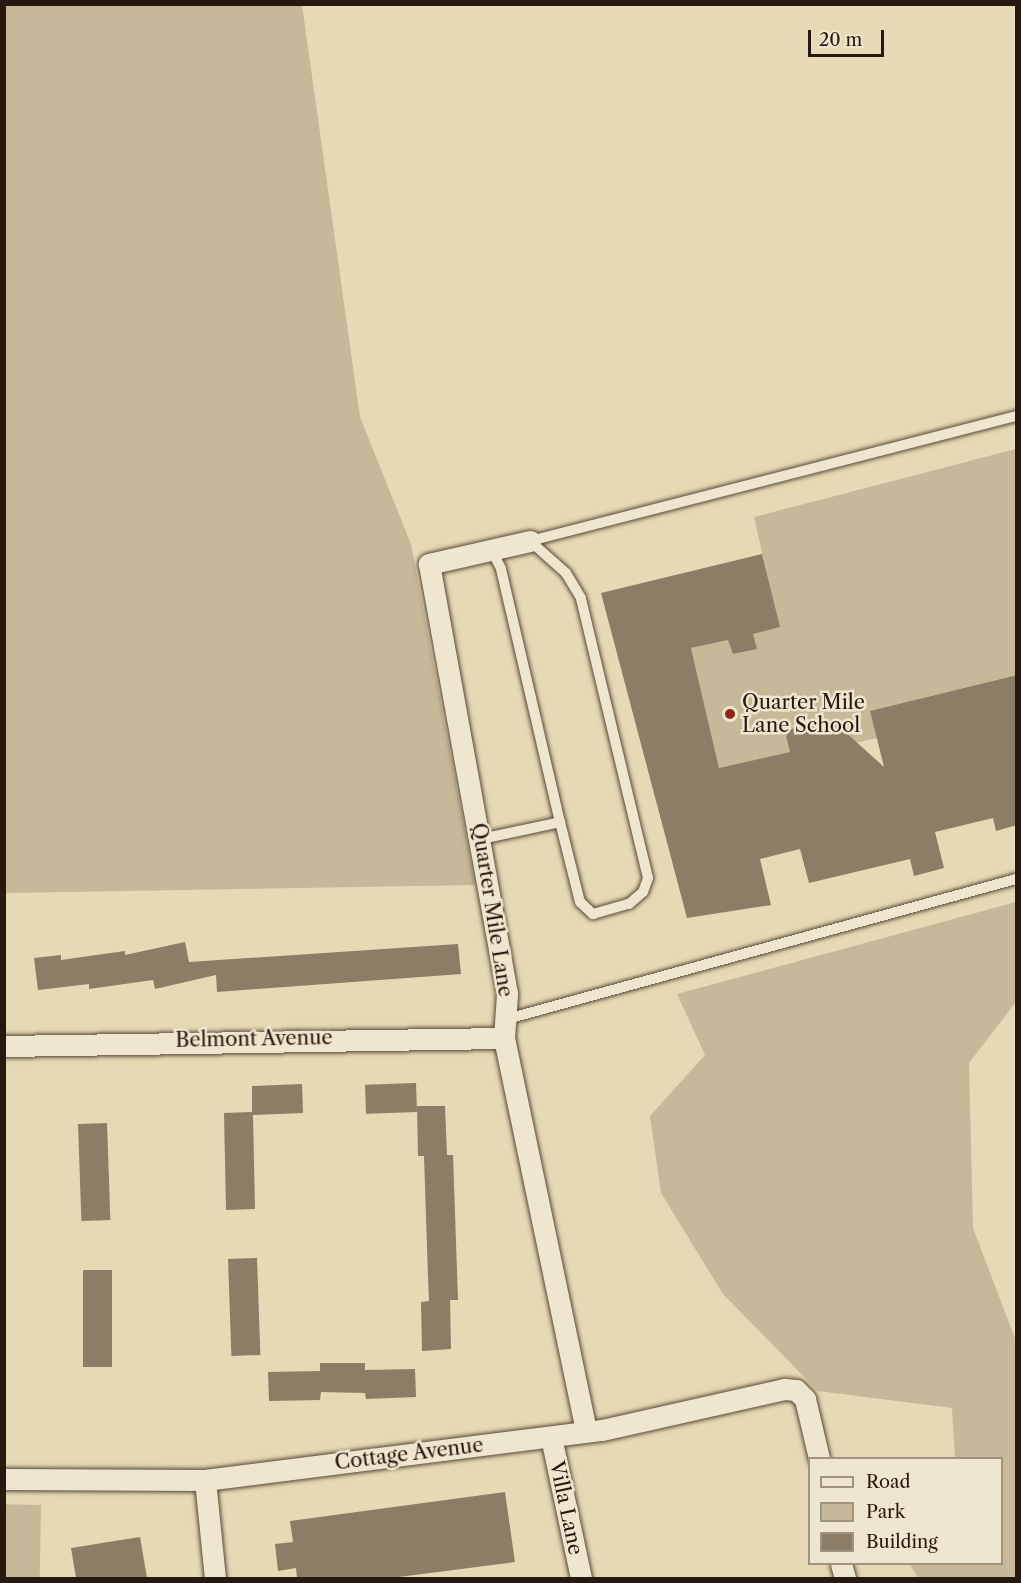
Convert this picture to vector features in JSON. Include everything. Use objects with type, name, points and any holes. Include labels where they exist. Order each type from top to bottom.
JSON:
[{"type":"street","points":[[491,549],[530,541]]},
{"type":"street","name":"Quarter Mile Lane","points":[[491,549],[429,564],[481,839],[507,994],[505,1029],[586,1432]]},
{"type":"street","name":"Belmont Avenue","points":[[4,1046],[505,1029]]},
{"type":"street","name":"Cottage Avenue","points":[[4,1479],[205,1480],[586,1432],[784,1389],[796,1390],[805,1399],[819,1457]]},
{"type":"street","name":"Villa Lane","points":[[551,1437],[581,1578]]},
{"type":"street","points":[[205,1480],[215,1578]]},
{"type":"lane","points":[[530,541],[1017,416]]},
{"type":"lane","points":[[491,549],[501,569],[579,902],[593,914],[629,904],[643,892],[648,878],[581,598],[566,573],[530,541]]},
{"type":"lane","points":[[481,839],[560,822]]},
{"type":"lane","points":[[505,1029],[1017,879]]},
{"type":"green space","points":[[4,5],[302,5],[360,417],[411,544],[475,885],[5,893]]},
{"type":"green space","points":[[1016,449],[1016,675],[871,711],[877,738],[851,744],[832,720],[791,729],[786,736],[790,752],[719,768],[691,648],[728,640],[734,654],[756,649],[753,634],[779,627],[754,517]]},
{"type":"green space","points":[[1016,902],[1016,1002],[969,1063],[973,1228],[1016,1341],[1016,1578],[918,1578],[911,1565],[1003,1565],[1003,1457],[955,1457],[952,1408],[818,1391],[723,1294],[661,1193],[650,1116],[705,1055],[677,994]]},
{"type":"green space","points":[[5,1504],[41,1505],[40,1578],[4,1577]]},
{"type":"building","points":[[762,554],[780,627],[753,634],[757,649],[733,654],[728,640],[691,648],[719,768],[790,752],[786,736],[791,729],[832,720],[884,767],[870,711],[1017,675],[1017,825],[996,831],[993,818],[935,832],[944,868],[914,876],[910,859],[809,883],[800,849],[760,859],[771,905],[687,918],[601,593]]},
{"type":"building","points":[[185,942],[189,962],[458,944],[461,974],[217,992],[216,975],[155,989],[153,980],[89,989],[89,984],[38,990],[34,958],[61,955],[61,960],[125,951],[125,955]]},
{"type":"building","points":[[416,1083],[417,1112],[366,1114],[365,1085]]},
{"type":"building","points":[[302,1084],[303,1113],[253,1115],[255,1209],[226,1210],[224,1113],[252,1112],[252,1086]]},
{"type":"building","points":[[417,1106],[445,1106],[447,1155],[453,1155],[458,1300],[450,1300],[451,1349],[422,1351],[421,1302],[429,1301],[424,1156],[418,1156]]},
{"type":"building","points":[[107,1123],[110,1220],[81,1221],[78,1124]]},
{"type":"building","points":[[257,1258],[260,1355],[231,1356],[228,1259]]},
{"type":"building","points":[[83,1270],[112,1270],[112,1367],[83,1367]]},
{"type":"building","points":[[320,1363],[365,1363],[365,1370],[415,1369],[416,1397],[366,1399],[365,1393],[321,1392],[320,1400],[269,1401],[268,1372],[320,1371]]},
{"type":"building","points":[[505,1492],[515,1562],[391,1578],[297,1578],[296,1568],[278,1571],[275,1544],[293,1542],[290,1521]]},
{"type":"building","points":[[140,1537],[147,1578],[76,1578],[71,1548]]},
{"type":"place","name":"Quarter Mile Lane School","points":[[730,714]]}]
